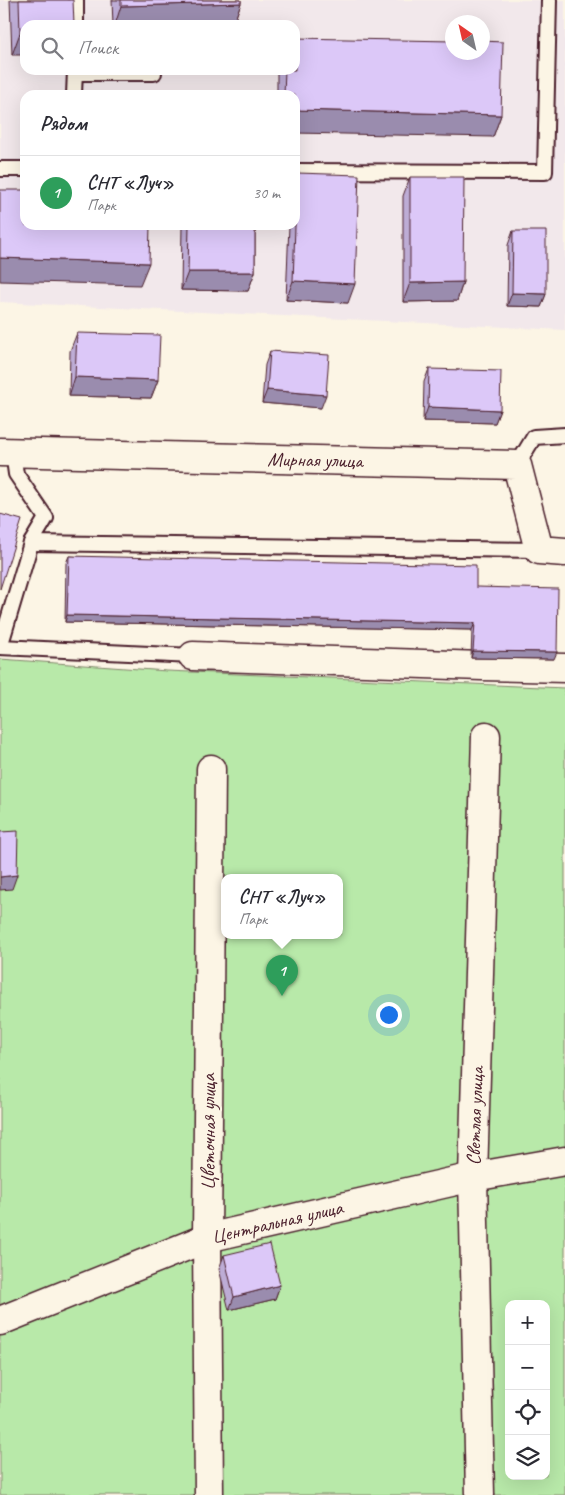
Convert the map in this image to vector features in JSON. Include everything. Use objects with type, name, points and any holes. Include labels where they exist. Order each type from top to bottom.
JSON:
[{"type":"street","name":"Мирная улица","points":[[7,452],[517,465]]},
{"type":"street","points":[[517,465],[552,551]]},
{"type":"street","points":[[193,656],[565,668]]},
{"type":"street","name":"Светлая улица","points":[[480,1495],[473,1177],[486,736]]},
{"type":"street","name":"Цветочная улица","points":[[209,1495],[208,1238],[211,768]]},
{"type":"street","name":"Центральная улица","points":[[0,1320],[208,1238],[473,1177],[565,1161]]},
{"type":"lane","points":[[76,0],[76,20]]},
{"type":"lane","points":[[300,171],[546,172],[549,0]]},
{"type":"lane","points":[[74,90],[75,75]]},
{"type":"lane","points":[[0,169],[20,169]]},
{"type":"lane","points":[[517,465],[534,437],[565,435]]},
{"type":"lane","points":[[7,452],[16,474],[46,518],[31,543],[0,647],[193,656]]},
{"type":"lane","points":[[31,543],[552,551]]},
{"type":"shaded area","points":[[0,0],[565,0],[565,330],[0,302]]},
{"type":"green space","points":[[0,659],[167,671],[565,688],[565,1495],[0,1495]]},
{"type":"building","points":[[19,0],[73,0],[74,20],[20,20],[20,33]]},
{"type":"building","points":[[121,0],[241,0],[241,3],[121,6]]},
{"type":"building","points":[[300,38],[445,41],[445,60],[490,60],[490,41],[503,42],[501,115],[300,110],[300,90],[284,90],[285,75],[300,75]]},
{"type":"building","points":[[300,173],[359,175],[355,284],[293,281],[295,230],[300,230]]},
{"type":"building","points":[[410,177],[464,177],[463,282],[410,283]]},
{"type":"building","points":[[0,190],[20,190],[20,230],[150,230],[149,263],[0,258]]},
{"type":"building","points":[[189,230],[255,230],[255,272],[188,272]]},
{"type":"building","points":[[513,231],[546,231],[546,294],[512,293]]},
{"type":"building","points":[[77,333],[160,335],[158,380],[75,377]]},
{"type":"building","points":[[270,351],[329,355],[326,395],[267,390]]},
{"type":"building","points":[[429,369],[501,371],[500,410],[428,407]]},
{"type":"building","points":[[0,514],[22,520],[0,589]]},
{"type":"building","points":[[69,556],[476,565],[476,587],[558,589],[557,652],[473,651],[475,623],[67,615]]},
{"type":"building","points":[[18,831],[17,875],[0,877],[0,832]]},
{"type":"building","points":[[270,1244],[280,1285],[234,1297],[224,1255]]},
{"type":"place","name":"СНТ «Луч»","points":[[282,996]]}]
